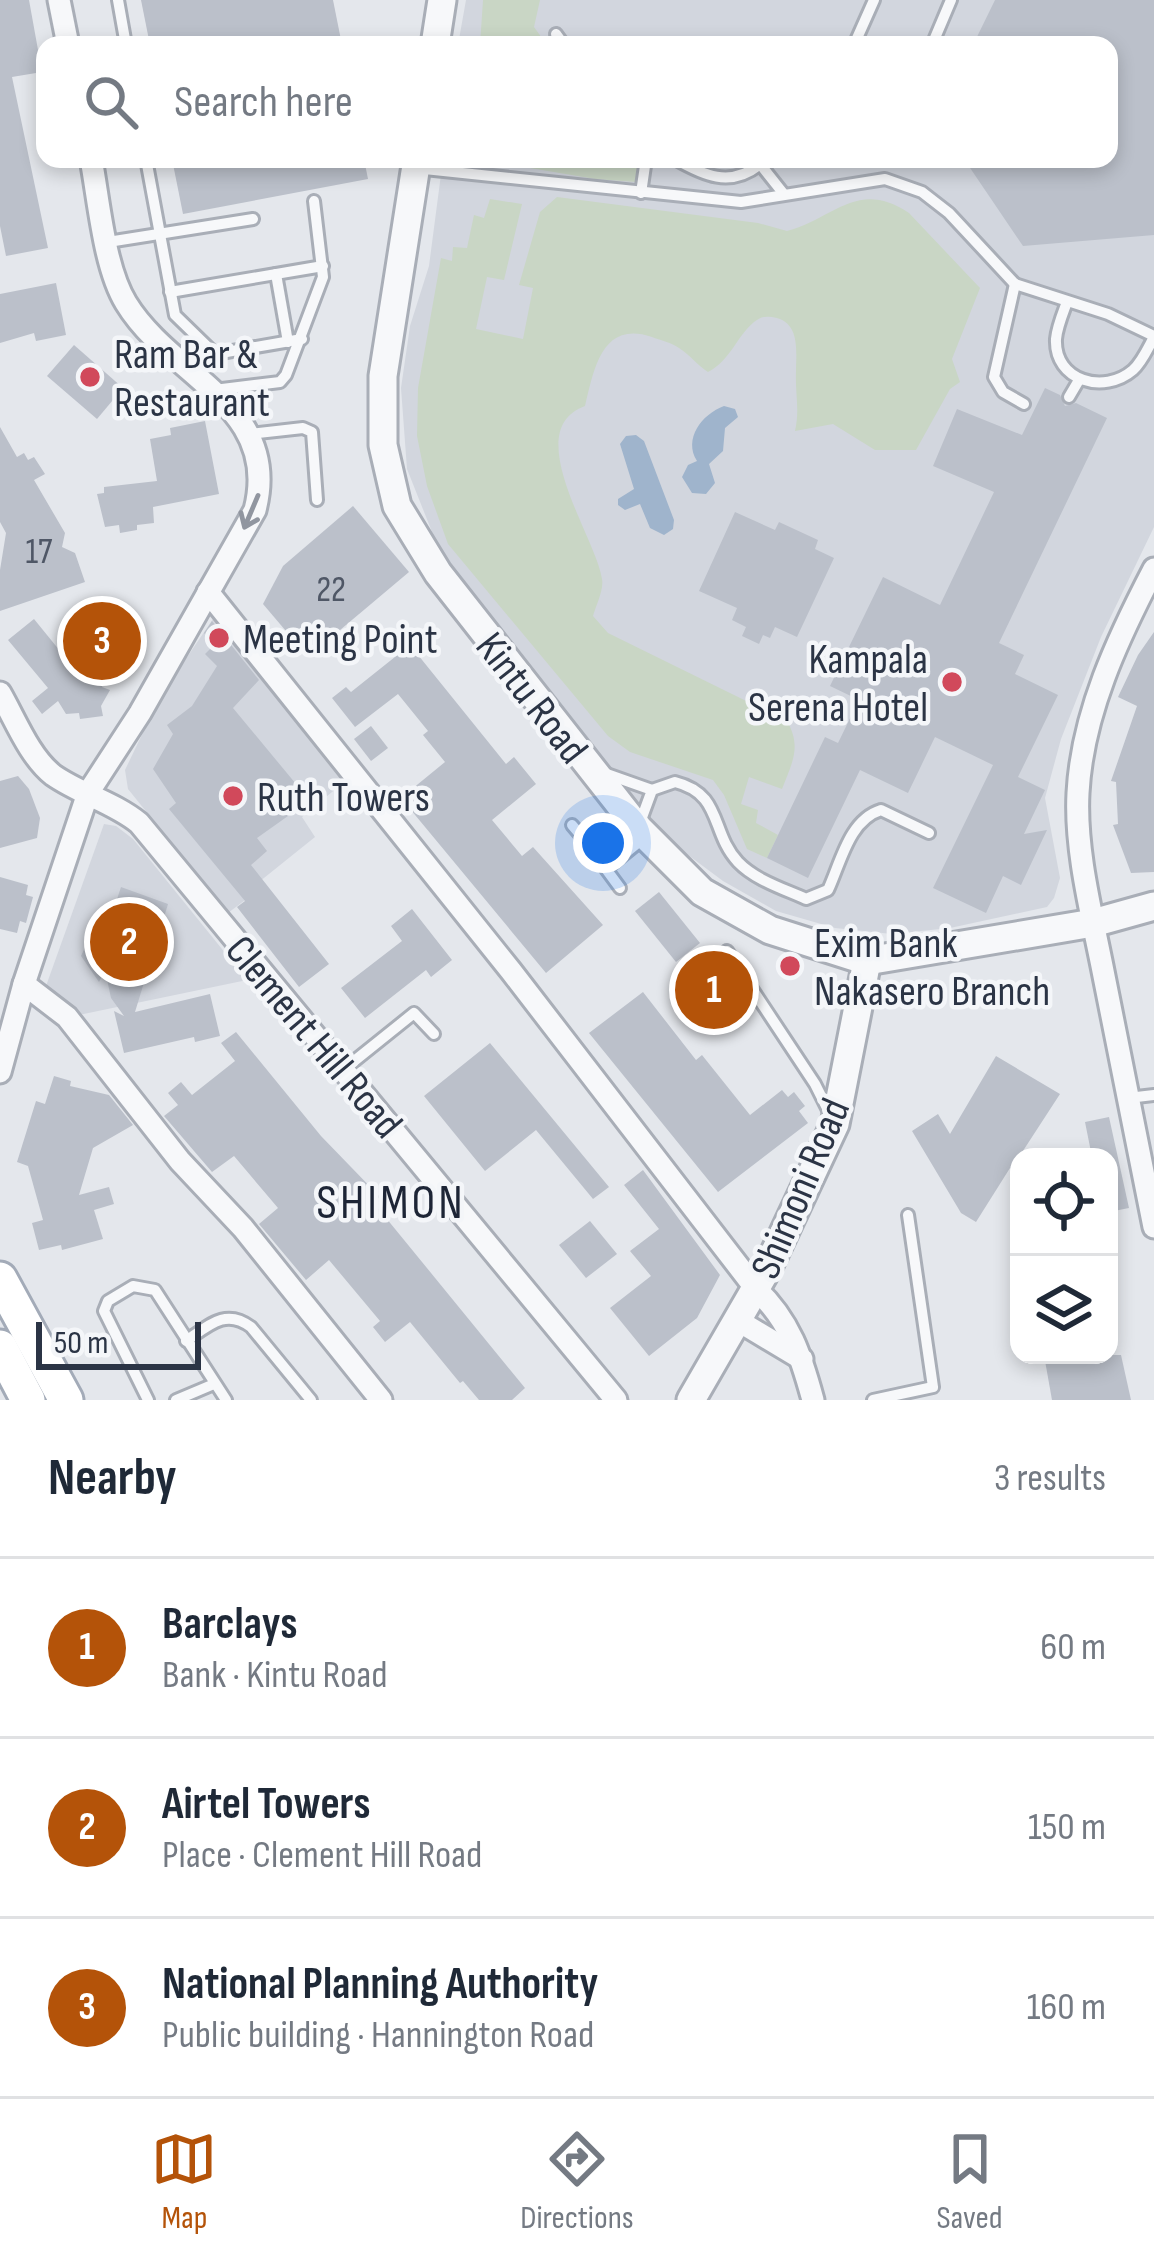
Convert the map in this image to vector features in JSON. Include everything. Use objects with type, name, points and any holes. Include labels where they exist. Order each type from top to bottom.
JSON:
[{"type":"main road","points":[[0,1279],[28,1400]]},
{"type":"main road","points":[[12,1346],[66,1400]]},
{"type":"street","points":[[59,0],[66,36]]},
{"type":"street","points":[[436,36],[442,0]]},
{"type":"street","points":[[0,1072],[88,793],[140,713],[255,510],[260,478],[250,434],[127,306],[115,278],[93,168]]},
{"type":"street","name":"Kintu Road","points":[[415,168],[383,376],[381,416],[388,478],[397,506],[438,573],[586,766],[702,892],[770,930],[867,961],[1094,923],[1154,906]]},
{"type":"street","points":[[1154,569],[1112,659],[1082,753],[1078,821],[1154,1227]]},
{"type":"street","points":[[208,592],[785,1322],[813,1400]]},
{"type":"street","name":"Clement Hill Road","points":[[0,693],[41,764],[139,823],[616,1400]]},
{"type":"street","name":"Shimoni Road","points":[[692,1400],[756,1289],[835,1124],[867,961]]},
{"type":"street","points":[[24,984],[67,1017],[180,1161],[243,1228],[381,1400]]},
{"type":"street","points":[[737,1321],[802,1359]]},
{"type":"lane","points":[[59,0],[69,0]]},
{"type":"lane","points":[[118,0],[124,36]]},
{"type":"lane","points":[[858,36],[874,0]]},
{"type":"lane","points":[[936,36],[951,0]]},
{"type":"lane","points":[[148,168],[178,320],[214,354],[302,339]]},
{"type":"lane","points":[[453,168],[641,194],[741,202],[885,179],[922,191],[1015,284],[1108,314],[1154,337],[1133,370],[1099,384],[1079,380],[1064,366],[1055,343],[1067,302]]},
{"type":"lane","points":[[641,194],[645,168]]},
{"type":"lane","points":[[690,168],[720,178],[745,176],[752,168]]},
{"type":"lane","points":[[762,168],[783,193]]},
{"type":"lane","points":[[211,390],[280,382],[302,339],[321,284],[314,201]]},
{"type":"lane","points":[[108,242],[253,218]]},
{"type":"lane","points":[[170,292],[322,266]]},
{"type":"lane","points":[[276,274],[288,342]]},
{"type":"lane","points":[[1015,284],[994,377],[1003,392],[1024,404]]},
{"type":"lane","points":[[1069,397],[1079,380]]},
{"type":"lane","points":[[250,434],[304,428],[312,432],[317,500]]},
{"type":"lane","points":[[586,766],[652,790],[675,782],[700,793],[737,862],[806,899],[828,890],[866,814],[880,810],[929,833]]},
{"type":"lane","points":[[620,888],[606,869],[637,826],[652,790]]},
{"type":"lane","points":[[572,825],[589,845],[637,826]]},
{"type":"lane","points":[[727,951],[835,1124]]},
{"type":"lane","points":[[343,1070],[414,1013],[434,1034]]},
{"type":"lane","points":[[1128,1098],[1154,1095]]},
{"type":"lane","points":[[873,1400],[933,1387],[908,1215]]},
{"type":"lane","points":[[148,1400],[106,1316],[108,1301],[133,1286],[154,1290],[226,1400]]},
{"type":"lane","points":[[186,1341],[219,1319],[239,1318],[310,1400]]},
{"type":"lane","points":[[176,1400],[214,1384]]},
{"type":"shaded area","points":[[466,0],[1154,0],[1154,527],[1101,637],[1061,739],[1045,798],[1060,878],[1047,907],[950,928],[892,934],[835,928],[776,911],[723,881],[672,843],[438,547],[407,469],[401,388],[410,326],[429,266],[442,168],[1118,168],[1118,36],[460,36]]},
{"type":"shaded area","points":[[215,616],[344,782],[302,817],[315,837],[228,913],[128,789],[125,770],[160,697]]},
{"type":"shaded area","points":[[104,824],[116,826],[133,839],[247,980],[74,1016],[46,986]]},
{"type":"green space","points":[[483,0],[540,0],[534,27],[540,36],[481,36]]},
{"type":"green space","points":[[530,168],[637,168],[636,182]]},
{"type":"green space","points":[[557,197],[758,223],[787,231],[846,204],[875,199],[909,213],[980,288],[952,359],[960,382],[950,389],[916,450],[875,450],[833,424],[795,431],[795,338],[788,324],[769,317],[754,322],[708,372],[669,343],[622,335],[603,351],[585,406],[567,419],[559,437],[566,486],[602,579],[593,616],[608,633],[787,721],[792,730],[795,747],[782,789],[749,777],[741,804],[758,810],[756,823],[778,835],[767,858],[747,849],[713,780],[630,752],[608,736],[448,544],[427,486],[417,436],[418,388],[441,258],[452,261],[453,247],[467,248],[474,215],[484,218],[490,199],[522,204],[504,280],[487,277],[476,329],[523,339],[533,288],[519,285],[540,212]]},
{"type":"water","points":[[724,406],[735,409],[738,417],[725,428],[723,451],[709,464],[715,483],[706,494],[692,493],[682,477],[688,465],[697,461],[694,436],[702,421]]},
{"type":"water","points":[[636,435],[644,441],[674,520],[673,529],[664,535],[650,528],[640,504],[625,510],[618,505],[618,499],[634,489],[620,444],[626,436]]},
{"type":"building","points":[[0,0],[29,0],[36,73],[12,77],[48,248],[6,256],[0,226]]},
{"type":"building","points":[[141,0],[333,0],[340,36],[148,36]]},
{"type":"building","points":[[995,0],[1154,0],[1154,235],[1023,246],[970,168],[1118,168],[1118,36],[977,36]]},
{"type":"building","points":[[174,168],[366,168],[368,179],[183,214]]},
{"type":"building","points":[[56,283],[66,335],[36,341],[34,333],[0,343],[0,294]]},
{"type":"building","points":[[74,345],[123,388],[97,419],[47,376]]},
{"type":"building","points":[[1045,388],[1060,395],[1065,406],[1076,403],[1107,418],[999,643],[1024,655],[1015,674],[1058,695],[1018,777],[1045,790],[1024,834],[1047,830],[1021,885],[1003,876],[986,913],[933,888],[993,765],[935,737],[908,793],[860,770],[808,878],[767,858],[825,737],[838,743],[859,700],[830,686],[883,577],[940,605],[994,492],[933,466],[957,409],[1022,435]]},
{"type":"building","points":[[205,421],[219,494],[153,507],[154,523],[137,525],[137,530],[120,533],[119,525],[105,527],[97,494],[104,493],[104,487],[157,481],[150,439],[171,435],[170,428]]},
{"type":"building","points":[[0,427],[17,457],[24,453],[28,460],[34,457],[45,474],[34,480],[65,533],[62,547],[75,553],[85,582],[0,611],[6,533],[0,522]]},
{"type":"building","points":[[353,506],[409,572],[308,657],[263,604],[283,566]]},
{"type":"building","points":[[735,512],[775,530],[779,522],[818,540],[815,549],[834,558],[797,637],[775,627],[770,638],[763,635],[759,644],[742,636],[746,627],[732,620],[737,608],[699,591]]},
{"type":"building","points":[[95,613],[126,625],[102,687],[110,690],[101,706],[103,716],[80,719],[79,713],[66,714],[58,701],[42,714],[32,701],[48,688],[8,640],[34,619],[73,667]]},
{"type":"building","points":[[212,621],[259,680],[233,708],[302,796],[284,812],[288,816],[257,838],[267,851],[251,865],[329,964],[299,987],[237,907],[245,901],[169,809],[176,803],[153,769],[173,734],[167,725],[192,706],[217,666],[205,654],[214,645],[204,633]]},
{"type":"building","points":[[1154,632],[1154,872],[1131,873],[1113,825],[1118,824],[1116,782],[1111,781],[1137,706],[1118,697]]},
{"type":"building","points":[[410,645],[506,764],[514,757],[536,784],[492,820],[522,856],[533,847],[603,925],[546,973],[401,798],[445,762],[423,735],[428,731],[398,694],[355,727],[332,698],[346,687],[351,692]]},
{"type":"building","points":[[371,726],[388,748],[371,761],[354,739]]},
{"type":"building","points":[[18,776],[29,789],[40,818],[37,838],[0,848],[0,781]]},
{"type":"building","points":[[0,877],[28,885],[26,895],[33,897],[26,923],[20,921],[17,933],[0,929]]},
{"type":"building","points":[[121,887],[168,904],[135,1012],[210,994],[220,1036],[124,1053],[114,1011],[124,1016],[111,998],[105,970],[99,982],[81,956],[87,943],[104,939]]},
{"type":"building","points":[[659,892],[700,943],[676,962],[635,911]]},
{"type":"building","points":[[412,909],[452,960],[431,977],[426,970],[365,1018],[341,988],[402,941],[391,926]]},
{"type":"building","points":[[643,992],[696,1060],[702,1055],[750,1115],[782,1090],[788,1097],[794,1092],[805,1106],[799,1111],[808,1123],[718,1192],[589,1033]]},
{"type":"building","points":[[236,1032],[321,1136],[380,1197],[373,1202],[525,1388],[512,1400],[479,1400],[410,1322],[385,1342],[373,1327],[380,1321],[329,1260],[306,1280],[259,1224],[278,1208],[234,1156],[212,1172],[164,1116],[178,1105],[168,1093],[181,1082],[192,1095],[235,1061],[221,1043]]},
{"type":"building","points":[[490,1043],[609,1187],[593,1199],[536,1130],[485,1171],[424,1096]]},
{"type":"building","points":[[996,1056],[1060,1094],[1025,1148],[1010,1148],[1010,1168],[976,1222],[961,1213],[912,1131],[938,1114],[950,1134]]},
{"type":"building","points":[[54,1076],[71,1081],[70,1086],[109,1095],[133,1125],[93,1148],[79,1195],[109,1187],[114,1204],[94,1210],[103,1239],[62,1250],[61,1245],[39,1250],[32,1223],[43,1220],[28,1166],[17,1162],[36,1101],[45,1104]]},
{"type":"building","points":[[1109,1117],[1116,1148],[1090,1148],[1085,1122]]},
{"type":"building","points":[[1118,1158],[1129,1208],[1118,1210]]},
{"type":"building","points":[[643,1170],[720,1275],[697,1318],[649,1356],[610,1308],[651,1276],[630,1251],[659,1229],[624,1185]]},
{"type":"building","points":[[590,1221],[617,1254],[586,1278],[559,1245]]},
{"type":"building","points":[[1121,1355],[1131,1400],[1052,1400],[1046,1364],[1118,1364]]},
{"type":"place","name":"Ram Bar & Restaurant","points":[[90,377]]},
{"type":"place","name":"Meeting Point","points":[[219,638]]},
{"type":"place","name":"National Planning Authority","points":[[102,641]]},
{"type":"place","name":"Kampala Serena Hotel","points":[[952,682]]},
{"type":"place","name":"Ruth Towers","points":[[233,796]]},
{"type":"place","name":"Airtel Towers","points":[[129,942]]},
{"type":"place","name":"Exim Bank Nakasero Branch","points":[[790,966]]},
{"type":"place","name":"Barclays","points":[[714,990]]},
{"type":"district","name":"SHIMON","points":[[391,1201]]}]
